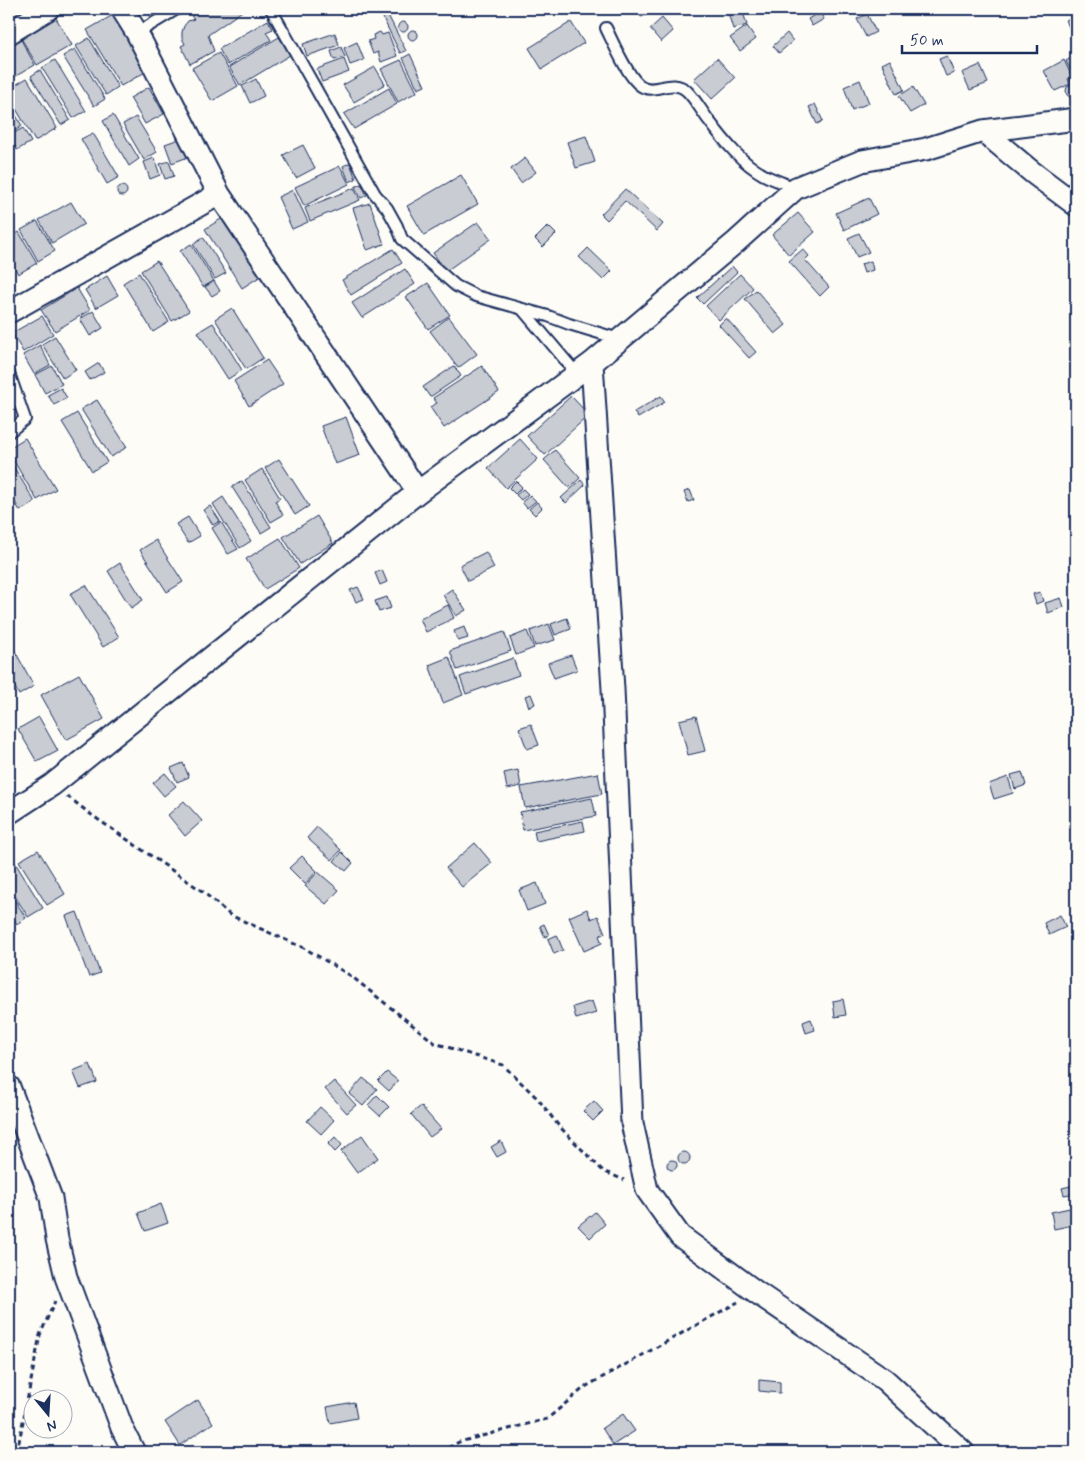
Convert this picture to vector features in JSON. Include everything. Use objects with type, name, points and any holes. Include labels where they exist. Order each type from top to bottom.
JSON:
[{"type":"street","points":[[9,33],[48,9]]},
{"type":"street","points":[[122,9],[137,33],[220,194],[418,492]]},
{"type":"street","points":[[9,813],[52,785],[418,492],[585,368],[736,242],[796,188],[862,161],[926,149],[983,131],[1076,119]]},
{"type":"street","points":[[983,131],[1032,172],[1076,205]]},
{"type":"street","points":[[9,312],[220,194]]},
{"type":"street","points":[[585,368],[613,690],[632,1123],[647,1190],[680,1236],[756,1292],[885,1380],[963,1452]]},
{"type":"street","points":[[9,1086],[51,1198],[57,1239],[66,1277],[122,1428],[134,1452]]},
{"type":"lane","points":[[137,33],[178,9]]},
{"type":"lane","points":[[271,9],[375,194],[387,208],[402,239],[456,286],[476,296],[548,316],[620,340]]},
{"type":"lane","points":[[606,28],[636,82],[642,87],[650,89],[680,85],[689,92],[725,141],[742,159],[764,174],[796,188]]},
{"type":"lane","points":[[522,309],[585,368]]},
{"type":"lane","points":[[9,373],[25,419],[9,432]]},
{"type":"path","points":[[52,785],[93,816],[202,891],[230,915],[306,949],[351,976],[435,1043],[504,1065],[538,1099],[558,1125],[603,1171],[647,1190]]},
{"type":"path","points":[[17,1452],[40,1335],[66,1277]]},
{"type":"path","points":[[440,1452],[459,1442],[547,1419],[586,1387],[756,1292]]},
{"type":"building","points":[[203,9],[245,9],[208,35],[214,51],[190,64],[181,46],[185,44],[182,32],[188,21],[194,19],[191,16]]},
{"type":"building","points":[[604,9],[620,9],[605,14]]},
{"type":"building","points":[[638,9],[647,9],[649,14],[641,17]]},
{"type":"building","points":[[742,9],[747,25],[733,29],[728,13]]},
{"type":"building","points":[[386,11],[406,51],[400,53],[381,14]]},
{"type":"building","points":[[820,12],[824,19],[812,26],[808,19]]},
{"type":"building","points":[[867,14],[876,32],[866,37],[857,19]]},
{"type":"building","points":[[113,15],[147,71],[121,86],[87,30]]},
{"type":"building","points":[[1076,16],[1076,44],[1066,20]]},
{"type":"building","points":[[56,18],[72,45],[37,65],[21,38]]},
{"type":"building","points":[[662,18],[673,31],[661,42],[650,29]]},
{"type":"building","points":[[268,20],[273,29],[266,32],[271,40],[228,65],[219,49]]},
{"type":"building","points":[[401,22],[405,22],[408,27],[407,31],[401,32],[398,29],[398,25]]},
{"type":"building","points":[[571,22],[584,43],[542,69],[529,48]]},
{"type":"building","points":[[747,26],[756,39],[740,51],[730,38]]},
{"type":"building","points":[[411,30],[415,30],[418,35],[417,39],[411,40],[408,37],[408,33]]},
{"type":"building","points":[[380,32],[382,35],[388,33],[397,56],[381,62],[378,52],[373,54],[368,41],[374,39],[373,35]]},
{"type":"building","points":[[335,33],[339,45],[307,56],[303,44]]},
{"type":"building","points":[[787,33],[793,41],[779,53],[773,46]]},
{"type":"building","points":[[279,37],[290,55],[240,85],[229,67]]},
{"type":"building","points":[[20,38],[35,65],[9,80],[9,45]]},
{"type":"building","points":[[89,38],[118,87],[106,95],[76,46]]},
{"type":"building","points":[[357,42],[364,60],[350,65],[344,48]]},
{"type":"building","points":[[341,47],[345,57],[334,60],[331,51]]},
{"type":"building","points":[[75,49],[105,99],[94,106],[63,56]]},
{"type":"building","points":[[219,53],[238,86],[212,101],[192,68]]},
{"type":"building","points":[[410,54],[425,86],[418,89],[403,58]]},
{"type":"building","points":[[1076,55],[1076,68],[1071,71],[1066,61]]},
{"type":"building","points":[[947,56],[954,73],[946,76],[939,59]]},
{"type":"building","points":[[717,58],[735,78],[712,99],[694,79]]},
{"type":"building","points":[[344,59],[349,72],[322,82],[317,69]]},
{"type":"building","points":[[55,60],[86,111],[73,118],[42,68]]},
{"type":"building","points":[[401,60],[417,92],[398,102],[381,69]]},
{"type":"building","points":[[890,60],[904,90],[896,94],[882,64]]},
{"type":"building","points":[[1064,60],[1072,77],[1068,79],[1070,84],[1055,91],[1044,71]]},
{"type":"building","points":[[980,65],[988,83],[970,90],[962,73]]},
{"type":"building","points":[[375,67],[385,84],[354,102],[343,85]]},
{"type":"building","points":[[40,70],[70,120],[61,125],[31,76]]},
{"type":"building","points":[[1076,77],[1076,100],[1074,100],[1067,95],[1066,91],[1067,87],[1072,84],[1070,80]]},
{"type":"building","points":[[27,78],[57,128],[35,141],[9,97],[9,89]]},
{"type":"building","points":[[256,79],[264,96],[250,103],[242,86]]},
{"type":"building","points":[[860,80],[869,103],[852,110],[844,87]]},
{"type":"building","points":[[149,87],[164,114],[145,124],[130,98]]},
{"type":"building","points":[[913,87],[924,105],[910,113],[899,96]]},
{"type":"building","points":[[389,88],[397,104],[354,129],[344,114]]},
{"type":"building","points":[[9,103],[22,126],[9,135]]},
{"type":"building","points":[[815,104],[823,121],[817,124],[809,107]]},
{"type":"building","points":[[113,115],[139,159],[129,166],[103,121]]},
{"type":"building","points":[[136,117],[157,152],[144,160],[123,124]]},
{"type":"building","points":[[23,128],[31,142],[17,150],[9,136]]},
{"type":"building","points":[[93,133],[119,177],[107,184],[81,139]]},
{"type":"building","points":[[586,136],[595,162],[576,168],[567,142]]},
{"type":"building","points":[[182,138],[188,157],[172,163],[165,144]]},
{"type":"building","points":[[9,144],[15,154],[9,157]]},
{"type":"building","points":[[303,145],[315,168],[296,178],[283,155]]},
{"type":"building","points":[[154,158],[160,175],[150,179],[144,162]]},
{"type":"building","points":[[525,158],[536,172],[521,183],[511,169]]},
{"type":"building","points":[[169,161],[174,176],[165,179],[160,164]]},
{"type":"building","points":[[350,163],[356,179],[349,182],[343,166]]},
{"type":"building","points":[[340,166],[349,184],[304,206],[295,187]]},
{"type":"building","points":[[461,175],[478,204],[424,235],[407,206]]},
{"type":"building","points":[[361,184],[367,195],[361,198],[355,187]]},
{"type":"building","points":[[120,186],[124,186],[127,191],[126,195],[120,196],[117,193],[117,189]]},
{"type":"building","points":[[354,188],[360,200],[310,221],[305,208]]},
{"type":"building","points":[[625,189],[663,224],[657,231],[625,201],[607,220],[601,214]]},
{"type":"building","points":[[293,190],[308,222],[292,229],[278,197]]},
{"type":"building","points":[[869,198],[877,214],[844,230],[836,213]]},
{"type":"building","points":[[71,202],[84,224],[52,243],[39,220]]},
{"type":"building","points":[[370,203],[384,244],[367,250],[353,208]]},
{"type":"building","points":[[798,213],[815,232],[789,255],[772,235]]},
{"type":"building","points":[[224,217],[261,276],[242,288],[205,229]]},
{"type":"building","points":[[37,221],[55,251],[38,261],[21,230]]},
{"type":"building","points":[[478,222],[491,239],[446,271],[433,253]]},
{"type":"building","points":[[548,226],[556,234],[543,247],[535,239]]},
{"type":"building","points":[[19,232],[37,263],[18,274],[9,257],[9,238]]},
{"type":"building","points":[[859,233],[869,252],[857,257],[848,238]]},
{"type":"building","points":[[203,237],[226,273],[215,279],[193,244]]},
{"type":"building","points":[[191,244],[214,281],[203,287],[180,251]]},
{"type":"building","points":[[588,248],[612,271],[603,280],[579,257]]},
{"type":"building","points":[[393,249],[402,263],[351,295],[342,280]]},
{"type":"building","points":[[803,249],[809,256],[805,260],[829,287],[820,296],[789,261]]},
{"type":"building","points":[[157,261],[189,311],[172,321],[141,271]]},
{"type":"building","points":[[871,261],[873,270],[864,273],[861,264]]},
{"type":"building","points":[[732,266],[737,272],[703,304],[697,298]]},
{"type":"building","points":[[405,269],[415,284],[362,318],[352,303]]},
{"type":"building","points":[[139,273],[169,322],[153,332],[123,283]]},
{"type":"building","points":[[740,274],[753,288],[719,320],[706,306]]},
{"type":"building","points":[[107,276],[118,295],[96,308],[85,290]]},
{"type":"building","points":[[214,281],[220,291],[212,296],[205,287]]},
{"type":"building","points":[[428,283],[450,315],[428,329],[406,297]]},
{"type":"building","points":[[77,288],[90,310],[55,331],[41,310]]},
{"type":"building","points":[[756,290],[786,325],[775,334],[745,299]]},
{"type":"building","points":[[232,308],[263,358],[246,369],[215,319]]},
{"type":"building","points":[[93,311],[103,328],[90,336],[80,319]]},
{"type":"building","points":[[42,316],[53,334],[23,352],[12,333]]},
{"type":"building","points":[[449,317],[477,354],[458,368],[430,331]]},
{"type":"building","points":[[726,318],[756,352],[749,358],[719,325]]},
{"type":"building","points":[[213,323],[242,370],[228,379],[198,332]]},
{"type":"building","points":[[55,336],[76,370],[63,378],[42,344]]},
{"type":"building","points":[[40,345],[50,365],[34,374],[23,355]]},
{"type":"building","points":[[267,360],[283,384],[249,406],[234,381]]},
{"type":"building","points":[[99,363],[104,372],[90,380],[85,372]]},
{"type":"building","points":[[52,366],[62,384],[45,393],[35,375]]},
{"type":"building","points":[[454,366],[461,376],[430,397],[423,387]]},
{"type":"building","points":[[482,366],[499,392],[444,428],[430,407],[437,403],[433,398]]},
{"type":"building","points":[[61,388],[67,398],[54,405],[48,395]]},
{"type":"building","points":[[571,396],[589,415],[545,455],[527,436]]},
{"type":"building","points":[[661,396],[665,402],[638,418],[634,412]]},
{"type":"building","points":[[97,400],[127,447],[111,457],[81,409]]},
{"type":"building","points":[[77,413],[107,462],[92,471],[62,422]]},
{"type":"building","points":[[346,417],[360,455],[335,464],[321,426]]},
{"type":"building","points":[[25,438],[56,489],[37,500],[9,453],[9,448]]},
{"type":"building","points":[[520,439],[538,459],[506,488],[488,468]]},
{"type":"building","points":[[555,450],[580,478],[569,488],[544,460]]},
{"type":"building","points":[[9,459],[35,502],[20,511],[9,492]]},
{"type":"building","points":[[279,459],[309,506],[295,515],[265,468]]},
{"type":"building","points":[[262,469],[280,498],[275,501],[283,515],[271,522],[245,480]]},
{"type":"building","points":[[581,480],[585,485],[566,503],[561,498]]},
{"type":"building","points":[[242,481],[271,527],[261,533],[232,487]]},
{"type":"building","points":[[516,481],[522,487],[515,494],[509,488]]},
{"type":"building","points":[[523,489],[528,494],[521,500],[516,495]]},
{"type":"building","points":[[690,490],[694,500],[688,502],[684,492]]},
{"type":"building","points":[[530,495],[536,501],[527,508],[522,502]]},
{"type":"building","points":[[223,497],[251,541],[240,548],[213,504]]},
{"type":"building","points":[[537,502],[542,508],[535,515],[529,509]]},
{"type":"building","points":[[210,506],[220,521],[213,525],[203,510]]},
{"type":"building","points":[[317,516],[333,543],[300,564],[283,537]]},
{"type":"building","points":[[188,517],[200,536],[188,543],[176,524]]},
{"type":"building","points":[[221,522],[238,549],[228,554],[212,528]]},
{"type":"building","points":[[280,538],[299,568],[265,589],[246,559]]},
{"type":"building","points":[[156,540],[183,582],[167,592],[140,550]]},
{"type":"building","points":[[486,552],[494,568],[468,581],[460,565]]},
{"type":"building","points":[[120,563],[143,600],[131,608],[108,571]]},
{"type":"building","points":[[382,570],[387,582],[380,585],[375,573]]},
{"type":"building","points":[[86,585],[119,637],[103,647],[70,594]]},
{"type":"building","points":[[358,587],[364,599],[356,602],[350,590]]},
{"type":"building","points":[[452,589],[466,610],[456,616],[443,595]]},
{"type":"building","points":[[1040,592],[1043,601],[1036,604],[1033,594]]},
{"type":"building","points":[[387,597],[391,608],[379,612],[375,601]]},
{"type":"building","points":[[1061,598],[1064,607],[1048,613],[1045,603]]},
{"type":"building","points":[[448,605],[454,618],[426,632],[420,619]]},
{"type":"building","points":[[567,618],[571,629],[555,635],[551,624]]},
{"type":"building","points":[[549,624],[555,640],[535,646],[530,631]]},
{"type":"building","points":[[464,627],[468,638],[458,641],[454,631]]},
{"type":"building","points":[[527,631],[534,648],[516,655],[510,638]]},
{"type":"building","points":[[504,632],[511,651],[457,670],[450,651]]},
{"type":"building","points":[[9,640],[34,686],[19,695],[9,676]]},
{"type":"building","points":[[571,655],[577,670],[554,678],[548,663]]},
{"type":"building","points":[[449,657],[463,695],[443,703],[429,665]]},
{"type":"building","points":[[513,658],[519,675],[466,694],[460,677]]},
{"type":"building","points":[[79,674],[104,719],[66,740],[41,695]]},
{"type":"building","points":[[531,694],[535,704],[529,707],[525,696]]},
{"type":"building","points":[[696,716],[705,751],[688,755],[679,720]]},
{"type":"building","points":[[39,717],[58,751],[37,762],[18,729]]},
{"type":"building","points":[[531,724],[539,745],[527,749],[519,728]]},
{"type":"building","points":[[183,763],[189,777],[177,782],[171,768]]},
{"type":"building","points":[[518,770],[521,786],[507,789],[504,773]]},
{"type":"building","points":[[1022,772],[1026,785],[1015,789],[1011,775]]},
{"type":"building","points":[[165,773],[176,786],[164,796],[153,783]]},
{"type":"building","points":[[598,773],[602,794],[525,808],[521,787]]},
{"type":"building","points":[[1008,777],[1013,793],[994,799],[989,784]]},
{"type":"building","points":[[592,798],[596,816],[523,830],[520,812]]},
{"type":"building","points":[[184,801],[202,821],[185,836],[168,815]]},
{"type":"building","points":[[583,821],[585,831],[536,841],[534,831]]},
{"type":"building","points":[[317,827],[341,850],[332,860],[307,838]]},
{"type":"building","points":[[475,843],[492,863],[462,887],[446,868]]},
{"type":"building","points":[[38,850],[65,894],[47,905],[19,861]]},
{"type":"building","points":[[342,852],[353,863],[346,871],[334,861]]},
{"type":"building","points":[[302,856],[317,871],[305,884],[289,868]]},
{"type":"building","points":[[14,861],[43,908],[28,917],[9,886],[9,865]]},
{"type":"building","points":[[318,872],[339,890],[326,904],[305,886]]},
{"type":"building","points":[[537,883],[545,904],[527,911],[519,890]]},
{"type":"building","points":[[9,891],[26,918],[17,924],[9,911]]},
{"type":"building","points":[[587,909],[591,919],[598,916],[605,933],[599,936],[602,943],[584,951],[569,917]]},
{"type":"building","points":[[77,912],[100,973],[89,977],[66,916]]},
{"type":"building","points":[[1060,915],[1066,927],[1049,935],[1044,923]]},
{"type":"building","points":[[544,924],[549,935],[545,937],[540,926]]},
{"type":"building","points":[[557,935],[563,950],[554,954],[548,939]]},
{"type":"building","points":[[843,999],[846,1015],[835,1017],[833,1001]]},
{"type":"building","points":[[592,1001],[596,1013],[576,1019],[573,1007]]},
{"type":"building","points":[[811,1019],[815,1030],[806,1033],[803,1022]]},
{"type":"building","points":[[90,1064],[97,1082],[80,1088],[73,1071]]},
{"type":"building","points":[[387,1072],[398,1081],[389,1091],[378,1081]]},
{"type":"building","points":[[363,1078],[377,1089],[363,1106],[349,1094]]},
{"type":"building","points":[[334,1081],[356,1105],[347,1113],[325,1089]]},
{"type":"building","points":[[377,1095],[389,1107],[380,1116],[368,1105]]},
{"type":"building","points":[[594,1101],[603,1111],[593,1121],[583,1111]]},
{"type":"building","points":[[421,1106],[441,1129],[430,1137],[411,1114]]},
{"type":"building","points":[[320,1107],[334,1120],[321,1134],[307,1121]]},
{"type":"building","points":[[362,1135],[378,1158],[357,1173],[341,1151]]},
{"type":"building","points":[[335,1137],[342,1145],[335,1152],[328,1144]]},
{"type":"building","points":[[501,1141],[506,1152],[497,1157],[491,1147]]},
{"type":"building","points":[[682,1152],[686,1152],[690,1158],[686,1164],[682,1164],[678,1160],[678,1156]]},
{"type":"building","points":[[670,1160],[674,1160],[677,1165],[676,1169],[670,1170],[667,1167],[667,1163]]},
{"type":"building","points":[[1075,1185],[1076,1193],[1064,1195],[1062,1188]]},
{"type":"building","points":[[161,1204],[168,1223],[145,1231],[138,1213]]},
{"type":"building","points":[[1070,1208],[1073,1225],[1054,1229],[1051,1212]]},
{"type":"building","points":[[595,1212],[605,1224],[590,1238],[578,1226]]},
{"type":"building","points":[[759,1380],[780,1382],[780,1393],[759,1391]]},
{"type":"building","points":[[198,1400],[213,1423],[180,1445],[165,1422]]},
{"type":"building","points":[[354,1402],[357,1418],[330,1423],[327,1407]]},
{"type":"building","points":[[623,1414],[635,1431],[613,1445],[602,1428]]}]
